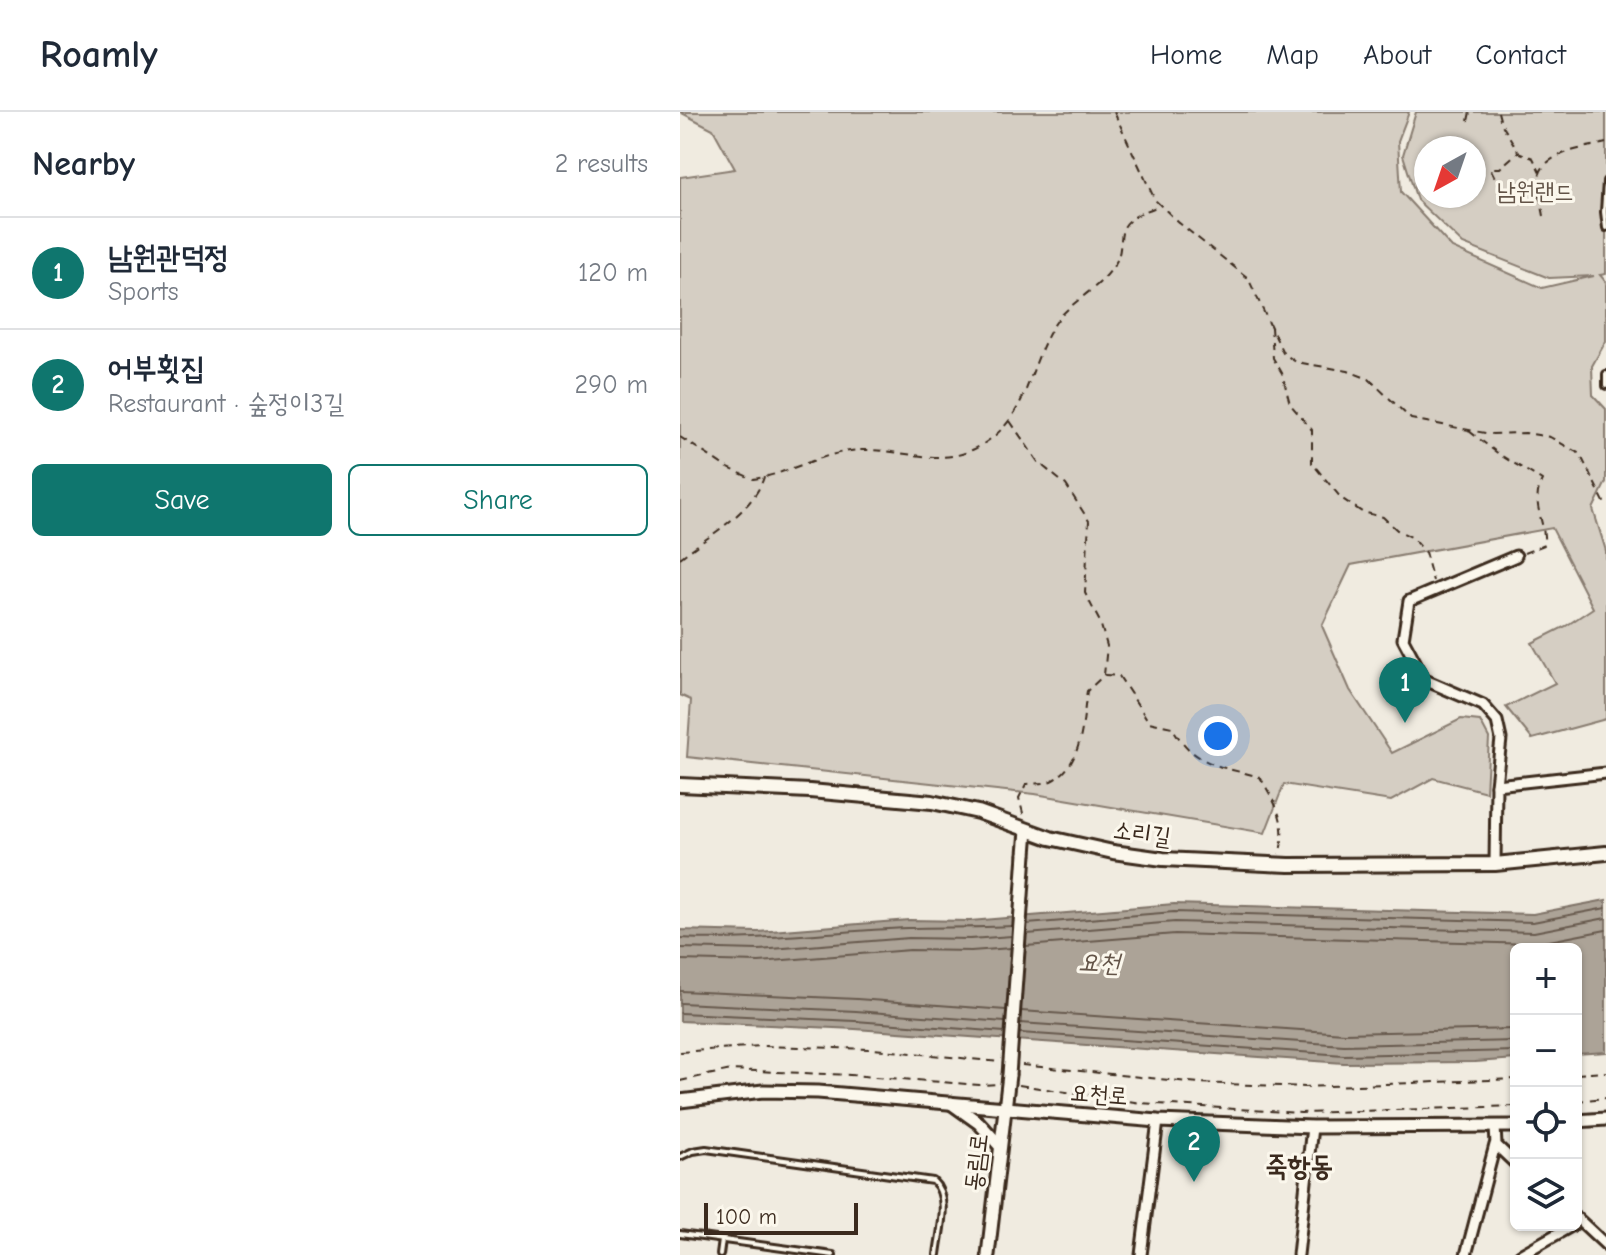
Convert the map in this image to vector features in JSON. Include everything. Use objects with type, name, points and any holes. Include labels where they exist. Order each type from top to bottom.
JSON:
[{"type":"main road","name":"소리길","points":[[680,785],[810,791],[932,802],[978,812],[1078,845],[1138,856],[1281,865],[1495,864],[1606,853]]},
{"type":"street","points":[[1495,864],[1496,785],[1501,739],[1497,721],[1483,705],[1425,680],[1403,639],[1409,601],[1516,556]]},
{"type":"street","points":[[1496,785],[1606,773]]},
{"type":"street","name":"동림로","points":[[988,1255],[1010,1074],[1027,830]]},
{"type":"street","name":"요천로","points":[[680,1101],[763,1091],[804,1092],[1158,1121],[1312,1127],[1510,1126]]},
{"type":"street","points":[[951,1103],[979,1123],[1000,1146]]},
{"type":"street","points":[[1582,1121],[1606,1119]]},
{"type":"street","points":[[1141,1255],[1158,1121]]},
{"type":"street","points":[[1298,1255],[1312,1127]]},
{"type":"street","points":[[1466,1255],[1495,1145],[1495,1127]]},
{"type":"street","points":[[1495,1145],[1510,1159]]},
{"type":"street","points":[[1582,1227],[1606,1245]]},
{"type":"street","points":[[1520,1255],[1561,1231]]},
{"type":"lane","points":[[1606,181],[1606,228]]},
{"type":"lane","points":[[1606,374],[1606,386]]},
{"type":"lane","points":[[680,1157],[706,1149],[933,1181],[941,1188],[943,1199],[937,1255]]},
{"type":"lane","points":[[680,1234],[833,1255]]},
{"type":"lane","points":[[720,1255],[722,1240]]},
{"type":"path","points":[[1114,112],[1155,200],[1248,278],[1283,353],[1296,362],[1348,371],[1369,379],[1411,419],[1490,434],[1525,433],[1550,437],[1580,454],[1606,506]]},
{"type":"path","points":[[1468,121],[1470,112]]},
{"type":"path","points":[[1498,112],[1518,152],[1533,158],[1540,172]]},
{"type":"path","points":[[1544,216],[1539,180],[1540,172],[1548,162],[1606,143]]},
{"type":"path","points":[[1518,152],[1500,168],[1490,168],[1501,189],[1513,193],[1531,189],[1539,180]]},
{"type":"path","points":[[680,437],[726,467],[753,479],[862,449],[950,457],[970,451],[996,436],[1009,420],[1058,319],[1116,264],[1122,230],[1127,222],[1160,205]]},
{"type":"path","points":[[1270,324],[1273,358],[1282,373],[1290,404],[1312,430],[1312,463],[1341,498],[1362,512],[1383,517],[1397,530],[1413,538],[1425,552],[1435,590]]},
{"type":"path","points":[[1009,420],[1038,462],[1066,485],[1089,521],[1085,593],[1100,622],[1107,646],[1104,675],[1087,691],[1082,741],[1067,767],[1051,782],[1026,784],[1019,798],[1027,830]]},
{"type":"path","points":[[1468,431],[1542,480],[1536,492],[1538,518],[1545,532],[1544,545],[1516,556]]},
{"type":"path","points":[[680,558],[753,500],[764,477]]},
{"type":"path","points":[[1104,675],[1119,676],[1149,722],[1172,727],[1182,746],[1200,759],[1260,777],[1271,796],[1285,837],[1279,855],[1281,865]]},
{"type":"path","points":[[680,1052],[760,1046],[845,1048],[1001,1062]]},
{"type":"path","points":[[680,1081],[731,1070],[980,1085],[1010,1074],[1305,1087],[1510,1079]]},
{"type":"path","points":[[1582,1074],[1606,1072]]},
{"type":"path","points":[[1010,1074],[1141,1103],[1301,1113],[1510,1106]]},
{"type":"path","points":[[1582,1100],[1606,1098]]},
{"type":"green space","name":"남원랜드","points":[[680,112],[1409,112],[1398,141],[1401,192],[1452,248],[1542,288],[1594,276],[1549,278],[1463,244],[1425,208],[1486,208],[1486,136],[1414,136],[1414,190],[1403,155],[1416,112],[1606,112],[1606,274],[1600,275],[1606,282],[1606,341],[1592,366],[1593,395],[1606,409],[1606,482],[1593,509],[1606,551],[1606,719],[1532,739],[1506,707],[1555,683],[1532,643],[1593,608],[1552,528],[1351,565],[1322,626],[1350,690],[1392,753],[1461,719],[1480,721],[1489,738],[1486,792],[1433,778],[1391,801],[1284,784],[1265,833],[1035,794],[687,757],[691,700],[680,695],[680,177],[735,169],[713,129]]},
{"type":"water","name":"요천","points":[[1606,900],[1606,1052],[1582,1054],[1582,943],[1510,943],[1510,1059],[1344,1063],[855,1029],[680,1021],[680,930],[758,932],[909,920],[970,921],[1174,904],[1533,914]]},
{"type":"place","name":"남원관덕정","points":[[1405,723]]},
{"type":"place","name":"어부횟집","points":[[1194,1182]]},
{"type":"district","name":"죽항동","points":[[1299,1166]]}]
